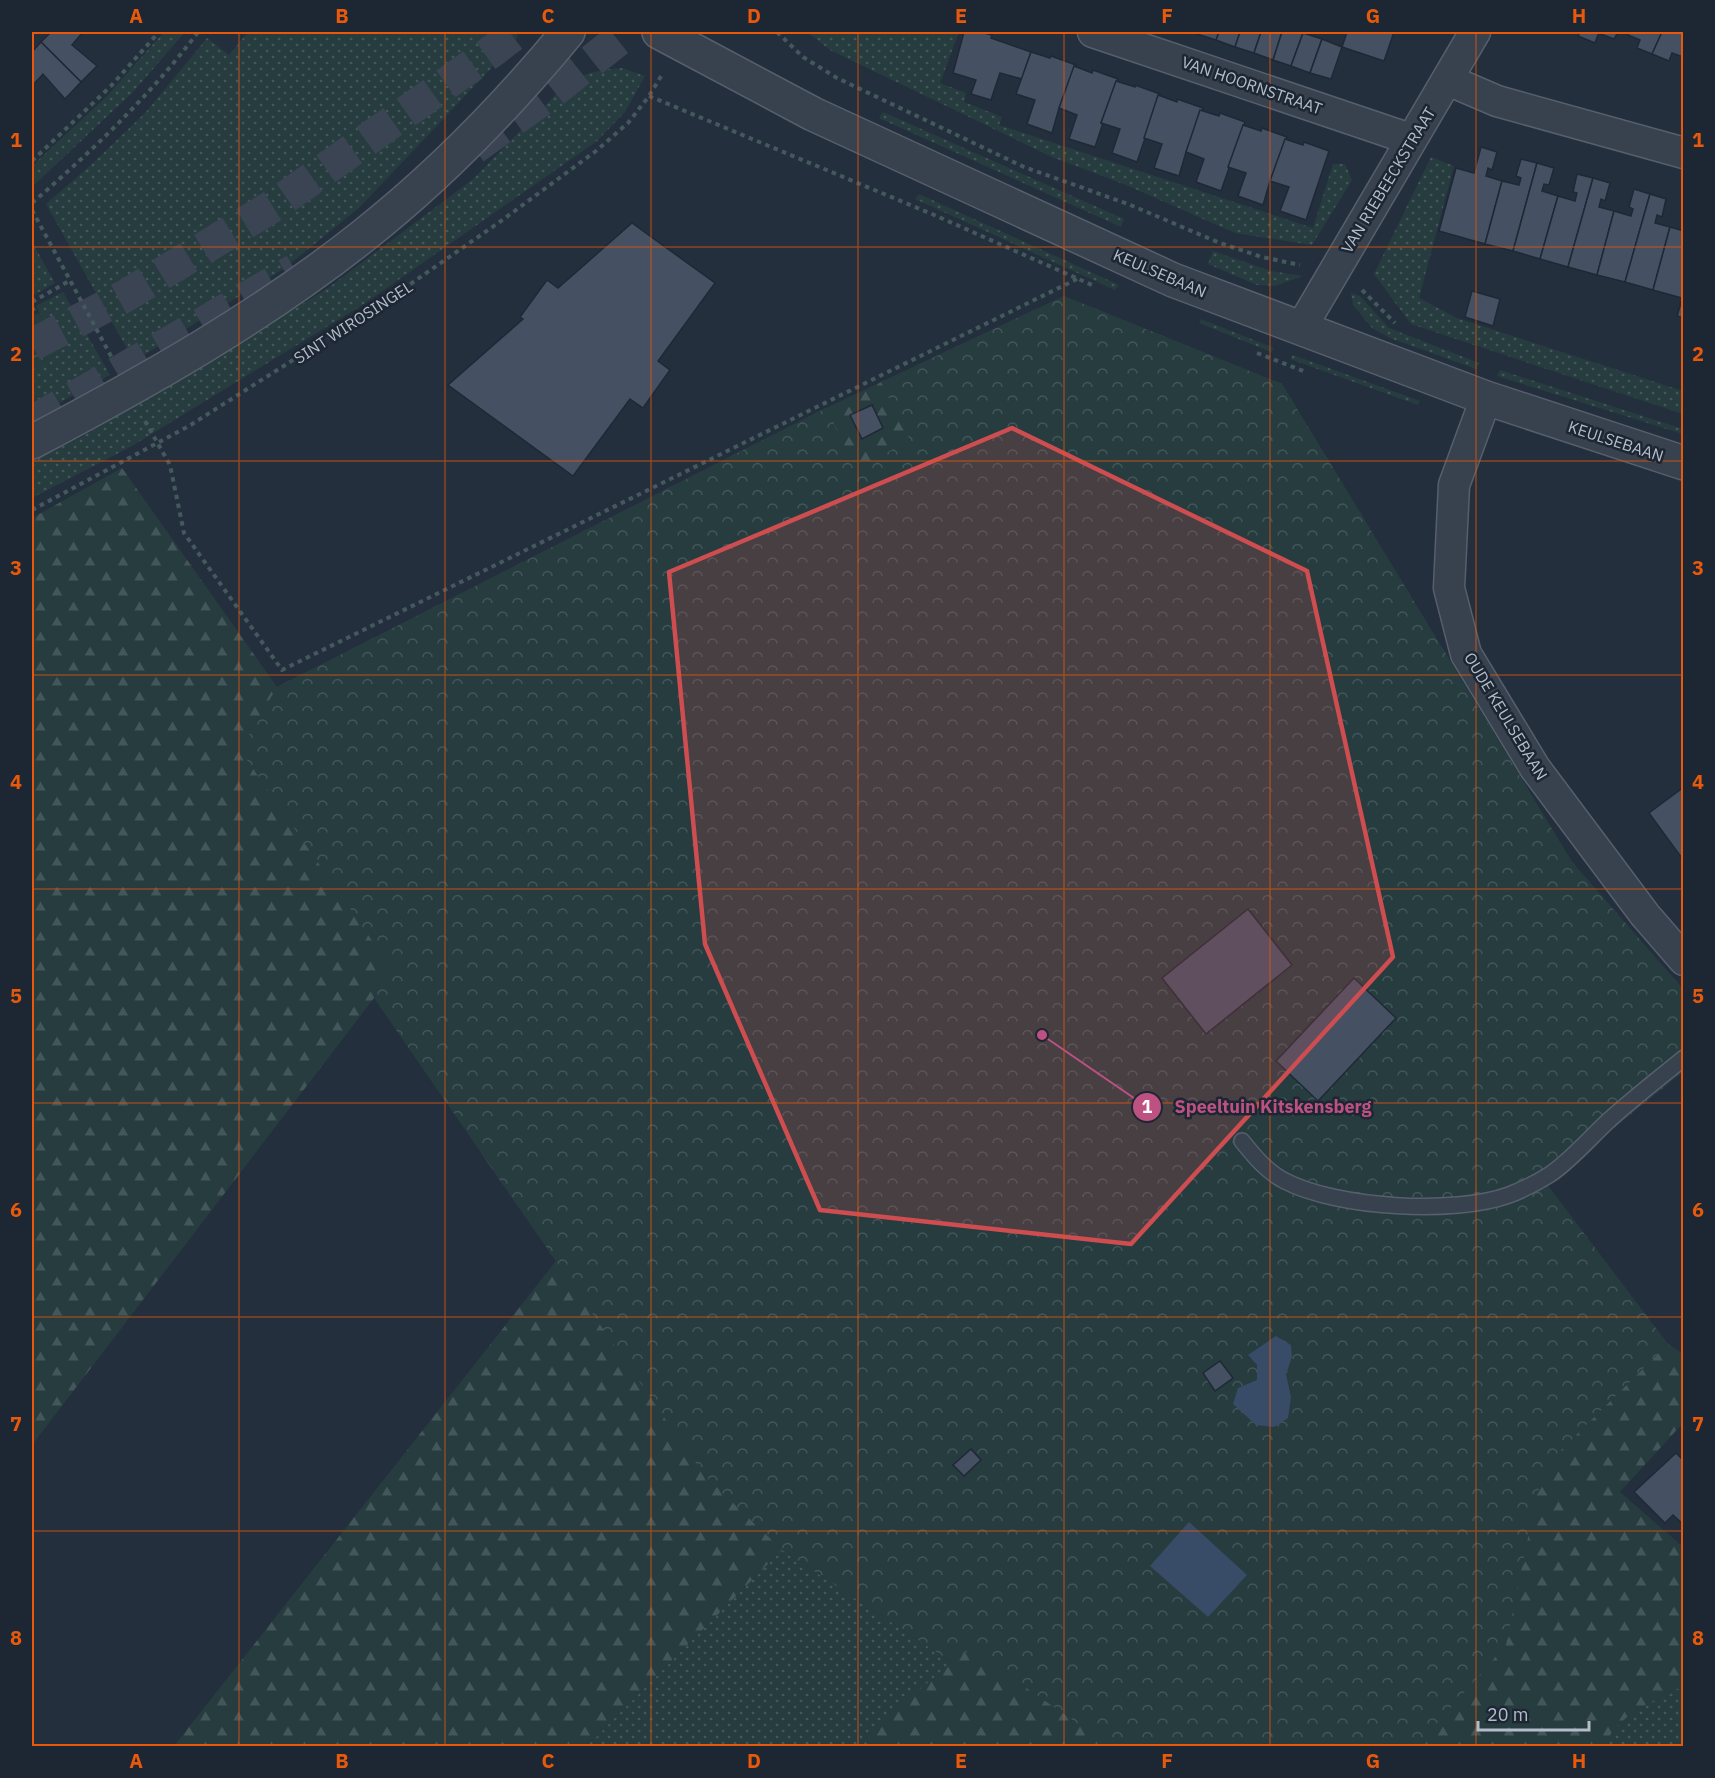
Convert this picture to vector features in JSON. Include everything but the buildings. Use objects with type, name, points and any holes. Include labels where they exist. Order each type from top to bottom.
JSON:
[{"type":"street","points":[[32,442],[129,390],[221,335],[364,236],[466,146],[568,32]]},
{"type":"street","name":"KEULSEBAAN","points":[[659,32],[813,114],[1173,280],[1486,398],[1683,463]]},
{"type":"street","name":"VAN HOORNSTRAAT","points":[[1093,32],[1410,139]]},
{"type":"street","name":"VAN RIEBEECKSTRAAT","points":[[1301,328],[1410,139],[1448,80],[1475,32]]},
{"type":"street","points":[[1448,80],[1497,101],[1683,153]]},
{"type":"street","name":"OUDE KEULSEBAAN","points":[[1486,398],[1454,485],[1449,588],[1466,654],[1535,768],[1645,915],[1683,960]]},
{"type":"lane","points":[[1242,1141],[1259,1162],[1284,1181],[1315,1193],[1346,1199],[1415,1206],[1476,1203],[1509,1195],[1551,1174],[1609,1120],[1683,1058]]},
{"type":"path","points":[[32,161],[111,86],[159,32]]},
{"type":"path","points":[[32,203],[88,155],[138,102],[198,32]]},
{"type":"path","points":[[777,32],[803,57],[837,78],[1024,167],[1128,204],[1235,249],[1332,274],[1355,284],[1386,316],[1401,327]]},
{"type":"path","name":"SINT WIROSINGEL","points":[[32,510],[198,421],[377,308],[596,150],[628,123],[649,96],[932,214],[1077,279]]},
{"type":"path","points":[[32,210],[170,465],[184,533],[282,670],[1077,279],[1099,288]]},
{"type":"path","points":[[32,302],[71,280]]},
{"type":"path","points":[[32,307],[36,314]]},
{"type":"path","points":[[1247,349],[1279,362]]},
{"type":"highlighted area","points":[[1012,428],[1307,571],[1393,957],[1131,1244],[820,1210],[705,944],[669,572]]},
{"type":"green space","points":[[164,32],[185,32],[133,92],[32,187],[32,166],[106,97]]},
{"type":"green space","points":[[248,32],[518,32],[516,42],[360,207],[285,268],[134,361],[46,204],[146,112],[207,38],[229,55]]},
{"type":"green space","points":[[807,32],[959,32],[940,83],[966,93],[964,102],[1002,117],[999,125],[1313,228],[1333,164],[1345,164],[1352,180],[1312,245],[1235,233],[1126,185],[1052,157],[830,50]]},
{"type":"green space","points":[[622,68],[645,76],[625,112],[597,141],[364,304],[132,446],[32,498],[32,462],[81,437],[185,377],[328,288],[472,180],[563,87],[591,73]]},
{"type":"green space","points":[[883,112],[1124,219],[1121,227],[879,118]]},
{"type":"green space","points":[[1431,157],[1454,166],[1419,298],[1457,318],[1683,391],[1683,414],[1411,324],[1374,274]]},
{"type":"green space","points":[[919,194],[1119,285],[1115,290],[915,199]]},
{"type":"green space","points":[[32,242],[55,283],[32,296]]},
{"type":"green space","points":[[1213,251],[1271,271],[1303,276],[1275,286],[1257,285],[1208,264]]},
{"type":"green space","points":[[63,292],[110,375],[32,418],[32,368],[59,353],[36,306]]},
{"type":"green space","points":[[1351,293],[1360,296],[1389,328],[1479,363],[1476,369],[1390,338],[1372,328],[1353,305]]},
{"type":"green space","points":[[1064,296],[1282,384],[1572,862],[1683,989],[1558,1126],[1216,1746],[859,1746],[876,1725],[953,1662],[782,1550],[587,1746],[174,1746],[556,1261],[481,1153],[611,1067],[385,980],[374,998],[32,1445],[32,518],[122,468],[277,687],[826,408]]},
{"type":"green space","points":[[1064,296],[1282,384],[1572,862],[1683,989],[1683,1072],[1546,1183],[1668,1344],[1557,1454],[1537,1493],[1506,1645],[1417,1746],[1110,1746],[970,1649],[953,1663],[782,1550],[704,1475],[374,998],[391,968],[240,750],[277,687],[826,408],[856,469],[910,440],[881,382]]},
{"type":"green space","points":[[39,313],[59,353],[32,368],[32,316]]},
{"type":"green space","points":[[1201,319],[1274,348],[1271,352],[1199,323]]},
{"type":"green space","points":[[1293,355],[1420,401],[1418,405],[1290,359]]},
{"type":"green space","points":[[1500,370],[1683,429],[1683,434],[1497,376]]},
{"type":"green space","points":[[1668,1344],[1683,1354],[1683,1423],[1620,1492],[1683,1547],[1683,1686],[1650,1702],[1626,1718],[1617,1726],[1606,1746],[1270,1746],[1467,1541]]},
{"type":"green space","points":[[782,1550],[953,1663],[877,1725],[859,1746],[587,1746]]},
{"type":"green space","points":[[1683,1686],[1683,1746],[1606,1746],[1616,1726],[1626,1718],[1650,1702]]},
{"type":"water","points":[[1276,1336],[1291,1345],[1292,1357],[1286,1374],[1291,1397],[1288,1418],[1274,1427],[1256,1425],[1233,1404],[1238,1388],[1257,1380],[1257,1365],[1248,1355]]},
{"type":"water","points":[[1189,1522],[1247,1575],[1208,1617],[1150,1566]]},
{"type":"tunnel","points":[[32,345],[125,296],[273,206],[517,32]]},
{"type":"tunnel","points":[[474,148],[551,93],[628,32]]},
{"type":"tunnel","points":[[32,422],[295,270]]},
{"type":"place","name":"Speeltuin Kitskensberg","points":[[1042,1035]]}]
